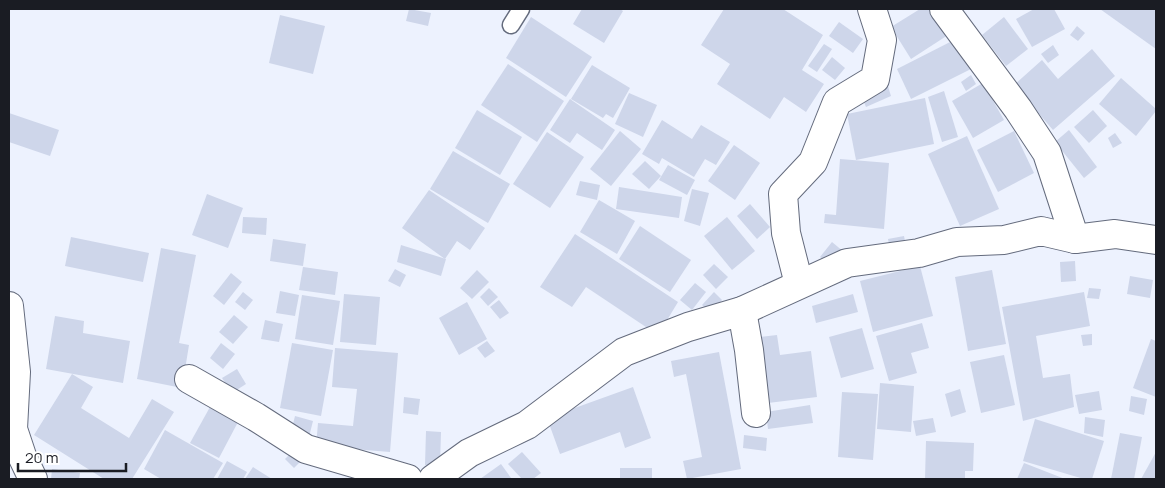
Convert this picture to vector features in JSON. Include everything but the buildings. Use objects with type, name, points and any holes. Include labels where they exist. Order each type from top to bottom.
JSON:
[{"type":"street","points":[[799,284],[786,233],[783,194],[813,162],[837,102],[875,79],[882,40],[872,9]]},
{"type":"street","points":[[944,9],[1018,109],[1047,153],[1075,239]]},
{"type":"street","points":[[433,479],[469,453],[527,424],[624,352],[688,327],[742,311],[847,263],[919,253],[957,242],[1004,240],[1041,231],[1075,239],[1115,234],[1156,240]]},
{"type":"street","points":[[9,306],[16,372],[13,429],[22,456],[33,479]]},
{"type":"street","points":[[742,311],[750,350],[756,413]]},
{"type":"street","points":[[189,379],[256,416],[306,449],[408,479]]},
{"type":"lane","points":[[511,25],[521,9]]}]
